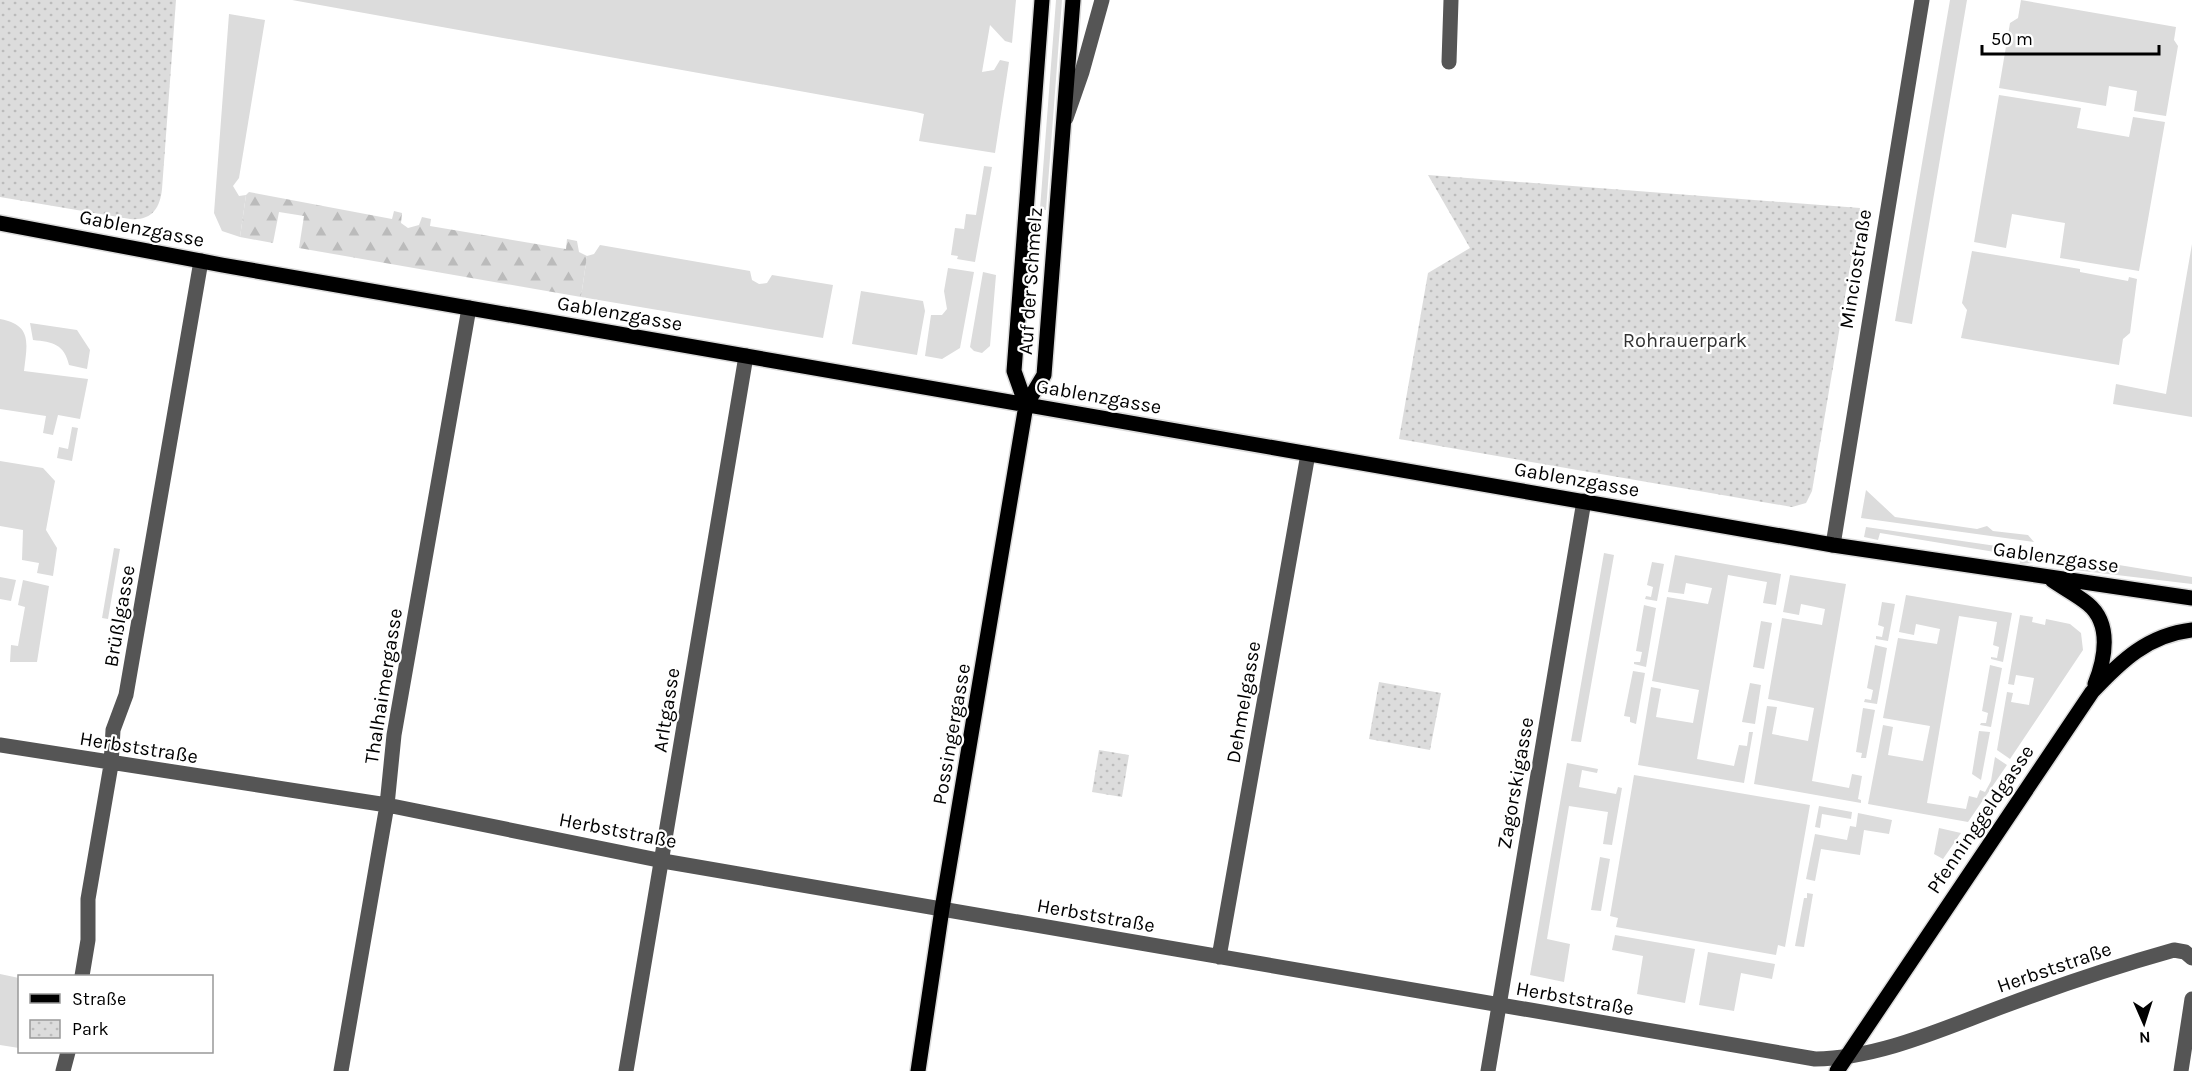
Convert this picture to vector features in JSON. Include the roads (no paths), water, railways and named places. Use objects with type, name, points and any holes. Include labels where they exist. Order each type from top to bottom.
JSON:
[{"type":"main road","name":"Auf der Schmelz","points":[[1026,405],[1014,371],[1042,0]]},
{"type":"main road","name":"Auf der Schmelz","points":[[1026,405],[1044,375],[1073,0]]},
{"type":"main road","name":"Gablenzgasse","points":[[0,223],[468,308],[1833,545],[2192,598]]},
{"type":"main road","name":"Possingergasse","points":[[918,1071],[942,909],[1026,405]]},
{"type":"main road","points":[[2047,577],[2090,605],[2099,621],[2105,651],[2092,692]]},
{"type":"main road","name":"Pfenninggeldgasse","points":[[1841,1065],[2092,692],[2136,649],[2160,638],[2192,630]]},
{"type":"street","points":[[1063,126],[1082,72],[1102,0]]},
{"type":"street","points":[[1449,62],[1451,0]]},
{"type":"street","name":"Minciostraße","points":[[1833,545],[1922,0]]},
{"type":"street","name":"Brüßlgasse","points":[[82,975],[88,940],[88,899],[111,765],[113,730],[126,695],[201,261]]},
{"type":"street","name":"Thalhaimergasse","points":[[341,1071],[387,805],[394,735],[468,308]]},
{"type":"street","name":"Arltgasse","points":[[626,1071],[746,356]]},
{"type":"street","name":"Dehmelgasse","points":[[1219,957],[1308,454]]},
{"type":"street","name":"Zagorskigasse","points":[[1488,1071],[1584,501]]},
{"type":"street","name":"Herbststraße","points":[[0,745],[111,765],[387,805],[663,861],[1841,1065],[2018,1001],[2174,950],[2185,952],[2192,958]]},
{"type":"street","points":[[2181,1071],[2192,999]]},
{"type":"street","points":[[63,1071],[68,1053]]},
{"type":"park label","name":"Rohrauerpark","points":[[1685,340]]}]
